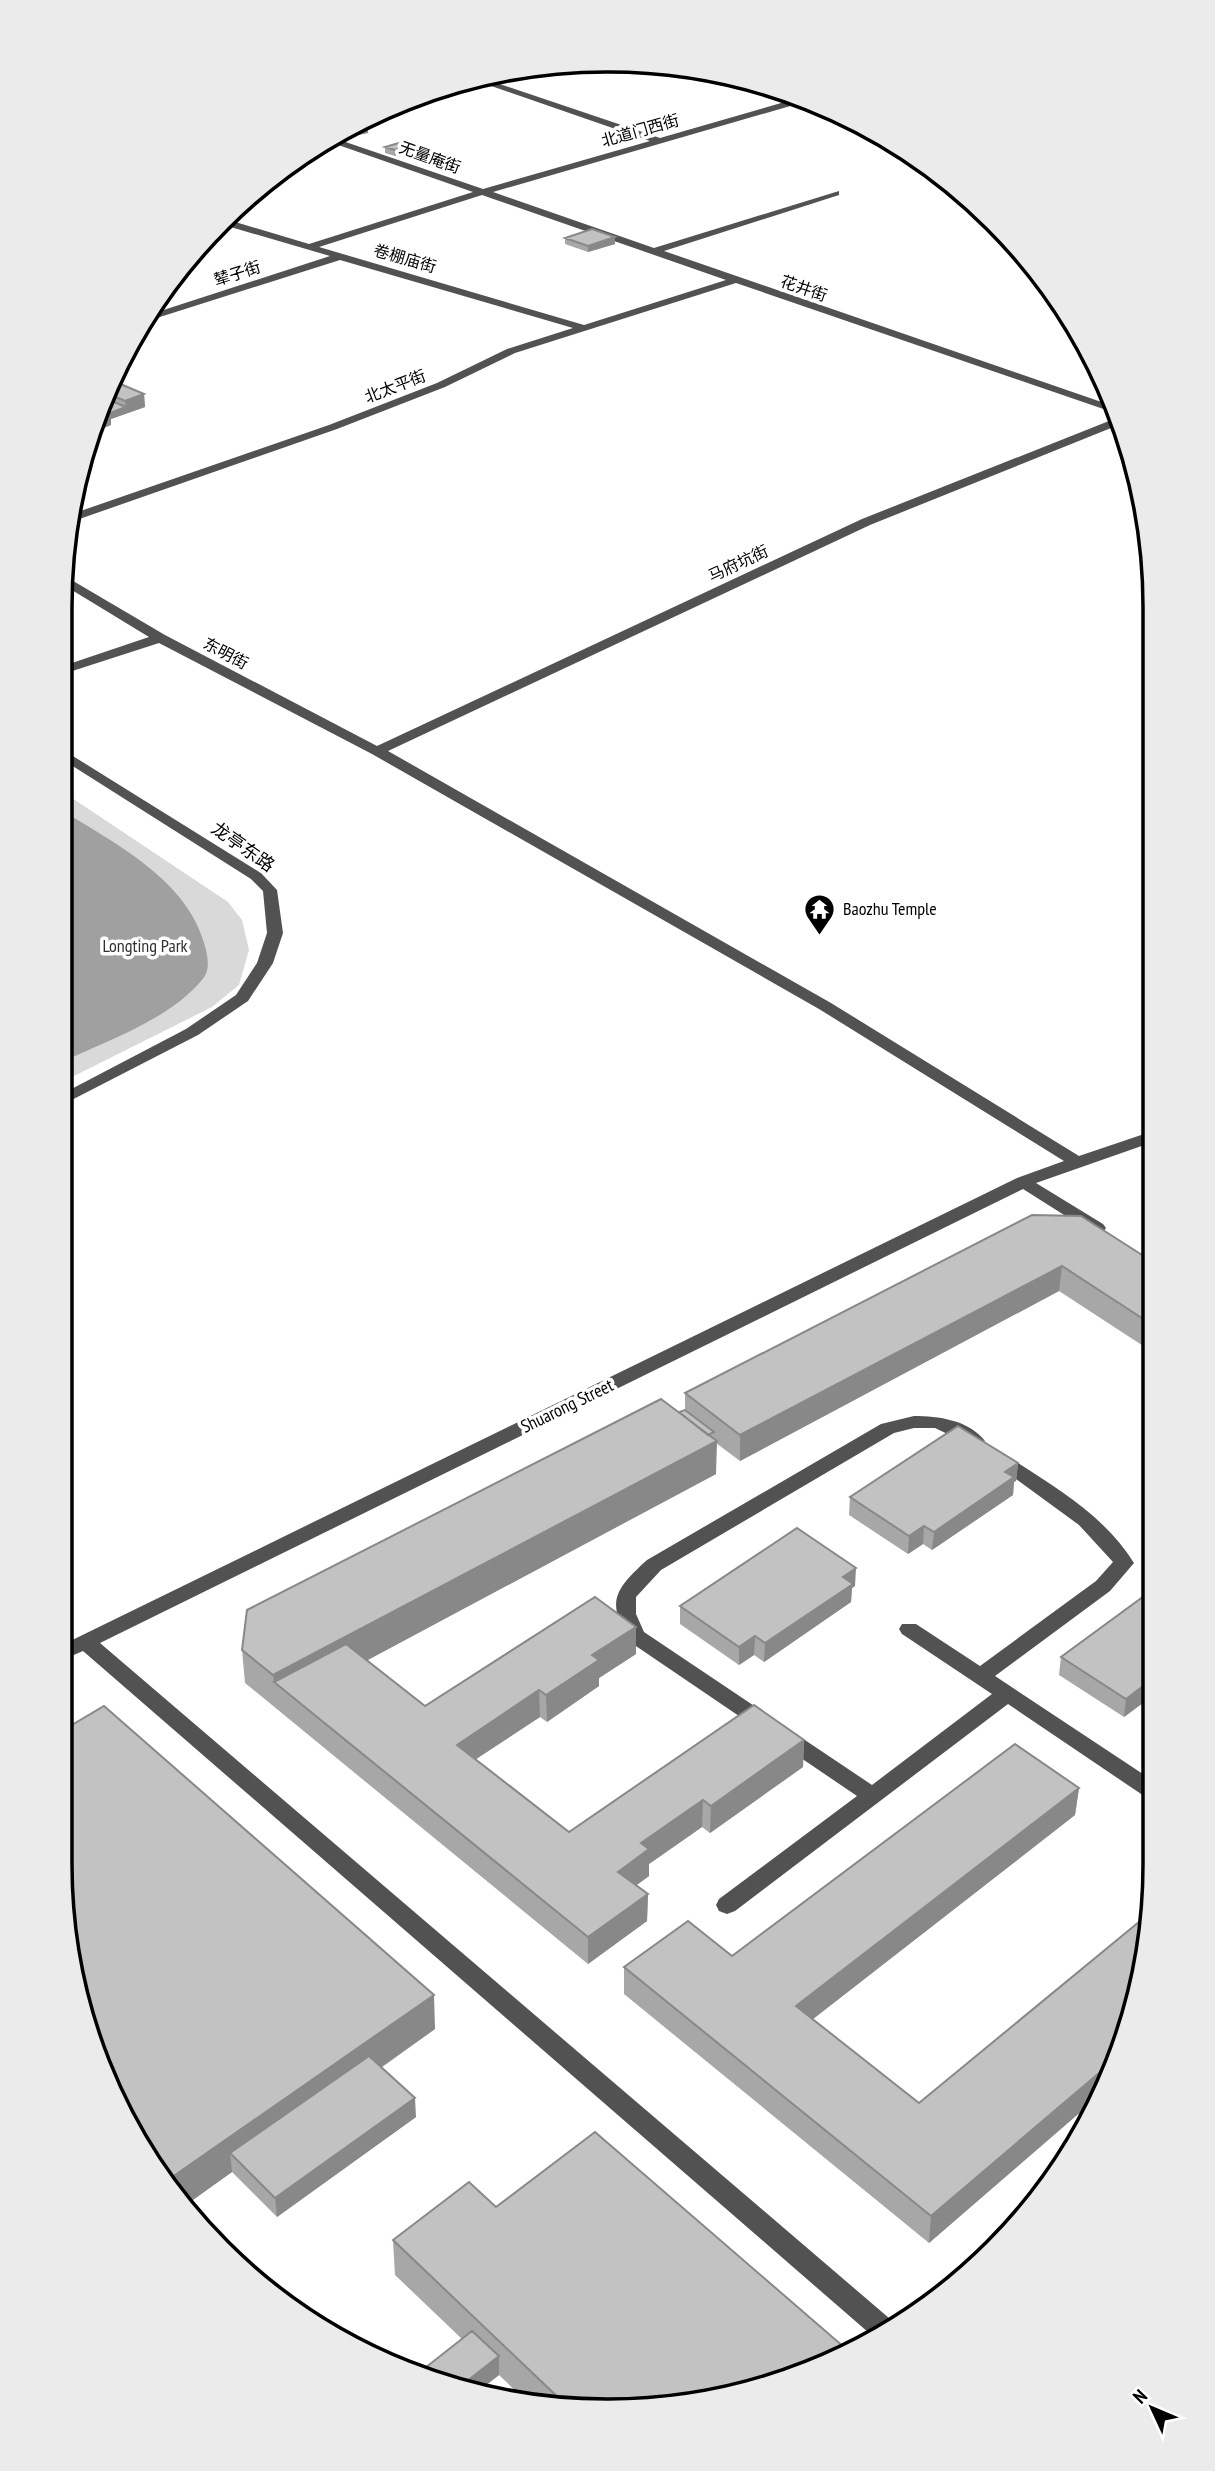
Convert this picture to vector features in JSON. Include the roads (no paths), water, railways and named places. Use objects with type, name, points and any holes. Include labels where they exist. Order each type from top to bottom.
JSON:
[{"type":"street","points":[[493,84],[660,141]]},
{"type":"street","name":"北道门西街","points":[[309,247],[482,193],[789,104]]},
{"type":"street","name":"无量庵街","points":[[341,144],[482,193]]},
{"type":"street","name":"花井街","points":[[482,193],[1104,407]]},
{"type":"street","points":[[651,252],[836,193]]},
{"type":"street","name":"卷棚庙街","points":[[233,225],[581,327]]},
{"type":"street","name":"辇子街","points":[[159,315],[341,256]]},
{"type":"street","name":"北太平街","points":[[80,515],[333,427],[441,385],[511,352],[581,327],[733,281]]},
{"type":"street","name":"马府坑街","points":[[377,751],[866,522],[1111,424]]},
{"type":"street","name":"东明街","points":[[73,585],[160,638],[377,751],[825,1006],[1076,1161]]},
{"type":"street","points":[[72,667],[160,638]]},
{"type":"street","name":"龙亭东路","points":[[72,760],[256,876],[270,890],[275,933],[265,963],[242,998],[192,1032],[72,1095]]},
{"type":"street","name":"Shuarong Street","points":[[72,1648],[1023,1182],[1143,1139]]},
{"type":"street","points":[[1023,1182],[1110,1237]]},
{"type":"street","points":[[873,1796],[637,1637],[628,1623],[623,1604],[629,1587],[654,1564],[870,1436],[915,1422],[937,1422],[962,1432],[1090,1525],[1118,1550],[1124,1563],[1116,1575],[1103,1586],[980,1676]]},
{"type":"street","points":[[909,1629],[1143,1784]]},
{"type":"street","points":[[85,1642],[879,2325]]},
{"type":"street","points":[[727,1905],[1007,1694]]},
{"type":"place","name":"Baozhu Temple","points":[[820,936]]},
{"type":"park label","name":"Longting Park","points":[[145,946]]}]
